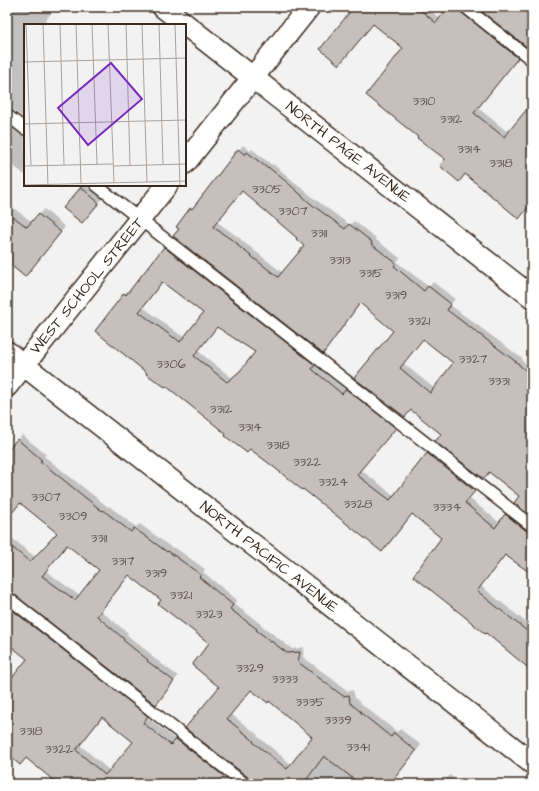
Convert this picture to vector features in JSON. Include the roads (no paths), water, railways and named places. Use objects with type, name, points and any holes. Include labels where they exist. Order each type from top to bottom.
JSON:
[{"type":"street","name":"NORTH PAGE AVENUE","points":[[163,7],[185,24]]},
{"type":"street","points":[[186,162],[309,7]]},
{"type":"street","name":"NORTH PAGE AVENUE","points":[[186,25],[532,297]]},
{"type":"street","name":"WEST SCHOOL STREET","points":[[7,386],[166,186]]},
{"type":"street","name":"NORTH PACIFIC AVENUE","points":[[7,352],[532,763]]},
{"type":"lane","points":[[465,7],[532,60]]},
{"type":"lane","points":[[7,115],[24,128]]},
{"type":"lane","points":[[97,186],[532,526]]},
{"type":"lane","points":[[7,597],[245,784]]}]
